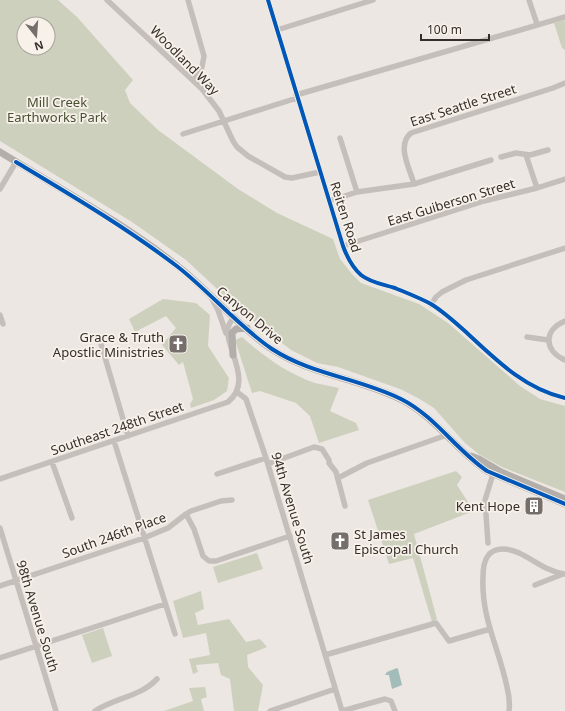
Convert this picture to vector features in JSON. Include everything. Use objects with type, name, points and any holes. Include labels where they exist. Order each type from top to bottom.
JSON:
[{"type":"main road","name":"Canyon Drive","points":[[0,152],[141,240],[180,268],[270,348],[297,363],[316,371],[373,387],[402,400],[420,411],[476,463],[493,474],[565,504]]},
{"type":"main road","points":[[233,355],[232,332],[236,329],[247,328]]},
{"type":"main road","name":"Canyon Drive","points":[[470,456],[479,459],[501,472],[565,499]]},
{"type":"street","name":"Woodland Way","points":[[108,0],[194,80],[213,102],[225,121],[233,141],[239,149],[248,156],[285,177],[292,178],[320,172]]},
{"type":"street","points":[[188,0],[204,56],[202,67],[194,80]]},
{"type":"street","name":"Reiten Road","points":[[268,0],[343,246],[352,265],[361,275],[369,280],[414,295],[431,304],[447,316],[493,358],[518,377],[536,389],[565,398]]},
{"type":"street","points":[[277,30],[373,0]]},
{"type":"street","points":[[529,0],[537,24]]},
{"type":"street","points":[[183,134],[297,96],[537,24],[565,17]]},
{"type":"street","name":"East Seattle Street","points":[[414,184],[404,148],[406,139],[411,133],[565,83]]},
{"type":"street","points":[[340,138],[357,192]]},
{"type":"street","points":[[501,157],[516,153],[526,155],[548,150]]},
{"type":"street","points":[[526,155],[536,188]]},
{"type":"street","points":[[329,201],[357,192],[414,184],[491,160]]},
{"type":"street","points":[[0,189],[16,162]]},
{"type":"street","name":"East Guiberson Street","points":[[343,246],[484,201],[565,179]]},
{"type":"street","points":[[431,304],[442,292],[466,280],[565,248]]},
{"type":"street","points":[[210,295],[220,316],[231,347]]},
{"type":"street","points":[[0,315],[3,324]]},
{"type":"street","points":[[234,317],[228,328],[239,378],[237,392]]},
{"type":"street","points":[[565,321],[554,328],[548,340],[554,354],[565,360]]},
{"type":"street","points":[[99,337],[128,436]]},
{"type":"street","points":[[527,337],[548,340]]},
{"type":"street","name":"Southeast 248th Street","points":[[0,479],[224,404],[232,399],[237,392]]},
{"type":"street","name":"94th Avenue South","points":[[237,392],[246,399],[268,464],[342,711]]},
{"type":"street","points":[[338,478],[367,463],[447,435]]},
{"type":"street","points":[[114,441],[175,634]]},
{"type":"street","points":[[268,464],[300,451],[318,447],[323,450],[338,478],[345,506]]},
{"type":"street","points":[[217,474],[266,458]]},
{"type":"street","points":[[52,462],[72,518]]},
{"type":"street","points":[[488,543],[484,500],[493,474]]},
{"type":"street","name":"South 246th Place","points":[[0,586],[144,538],[168,528],[186,514],[221,501],[232,500]]},
{"type":"street","points":[[186,514],[194,529],[203,556],[209,561],[216,561],[290,536]]},
{"type":"street","name":"98th Avenue South","points":[[0,528],[56,711]]},
{"type":"street","points":[[509,711],[507,686],[483,603],[482,588],[485,560],[490,553],[495,550],[506,549],[547,569],[565,574],[535,585]]},
{"type":"street","points":[[0,658],[166,604]]},
{"type":"street","points":[[325,655],[436,623],[449,642],[490,629]]},
{"type":"street","points":[[95,711],[112,701],[144,690],[157,679]]},
{"type":"street","points":[[270,711],[335,689]]},
{"type":"street","points":[[342,711],[380,700],[388,700],[393,704],[395,711]]},
{"type":"green space","name":"Mill Creek Earthworks Park","points":[[0,0],[58,0],[77,17],[133,80],[125,90],[130,103],[158,130],[238,189],[277,213],[333,239],[340,259],[361,283],[419,304],[448,323],[520,386],[540,399],[565,406],[565,492],[502,467],[480,455],[465,443],[434,408],[418,398],[400,389],[338,367],[317,363],[291,350],[242,312],[186,260],[132,222],[0,141]]},
{"type":"green space","points":[[565,20],[565,50],[562,48],[554,23]]},
{"type":"green space","points":[[163,299],[196,303],[210,315],[208,346],[229,378],[227,391],[214,400],[191,408],[190,404],[193,399],[183,362],[179,365],[162,345],[176,328],[166,316],[135,332],[129,319]]},
{"type":"green space","points":[[242,337],[267,358],[295,375],[315,383],[339,388],[330,411],[356,423],[359,430],[319,443],[310,416],[296,403],[260,391],[252,393],[235,340]]},
{"type":"green space","points":[[456,471],[462,477],[457,485],[468,502],[479,509],[414,534],[437,619],[432,622],[413,558],[389,564],[368,500]]},
{"type":"green space","points":[[257,553],[263,569],[218,583],[213,567]]},
{"type":"green space","points":[[201,591],[204,609],[195,613],[198,625],[229,619],[246,642],[260,639],[267,647],[247,655],[248,667],[263,685],[258,711],[234,711],[230,679],[221,675],[218,663],[196,665],[198,672],[193,674],[189,659],[210,655],[206,633],[183,638],[173,601]]},
{"type":"green space","points":[[103,628],[112,656],[92,663],[82,635]]},
{"type":"green space","points":[[205,687],[207,697],[201,699],[204,711],[164,711],[193,701],[189,688]]},
{"type":"water","points":[[397,668],[402,685],[392,689],[389,675],[385,675],[387,672]]},
{"type":"cycle path","points":[[268,0],[343,246],[355,269],[369,280],[395,288],[441,310],[500,363],[524,381],[550,394],[565,398]]},
{"type":"cycle path","points":[[16,162],[98,212],[159,253],[190,277],[248,330],[272,349],[303,365],[369,386],[401,399],[424,414],[476,463],[487,471],[565,504]]},
{"type":"place","name":"Grace & Truth Apostlic Ministries","points":[[178,344]]},
{"type":"place","name":"Kent Hope","points":[[534,506]]},
{"type":"place","name":"St James Episcopal Church","points":[[340,541]]}]
